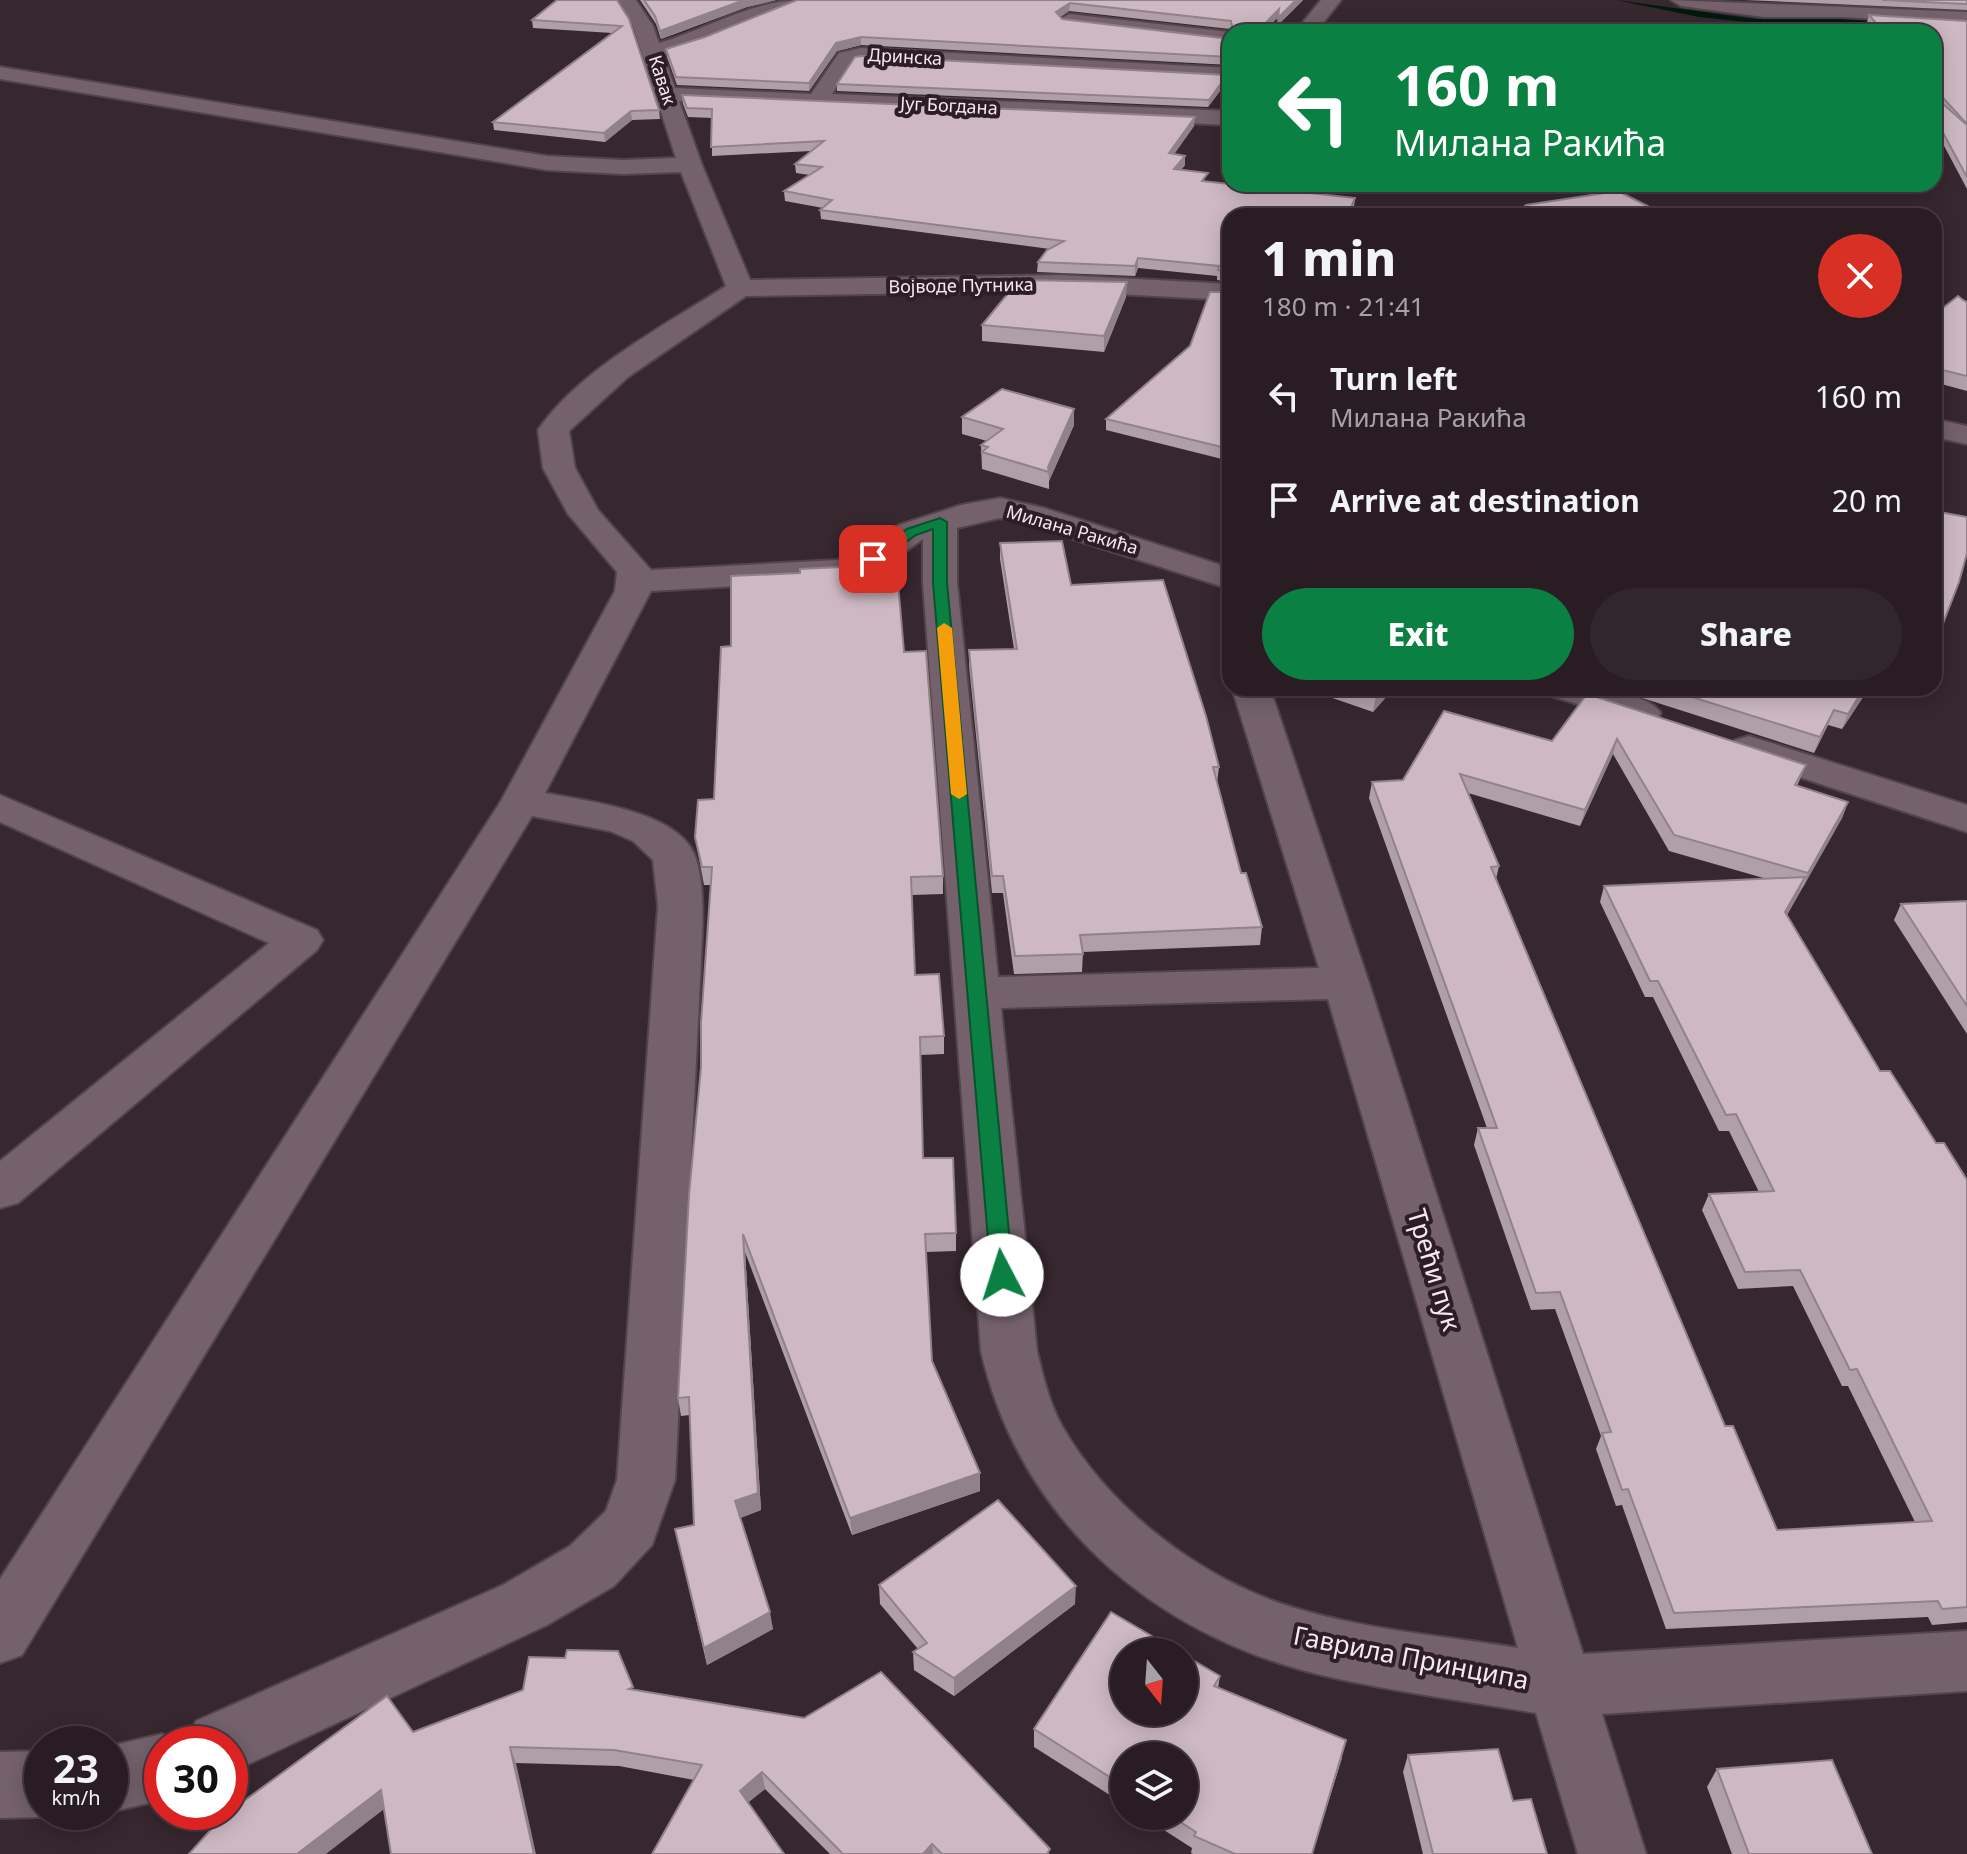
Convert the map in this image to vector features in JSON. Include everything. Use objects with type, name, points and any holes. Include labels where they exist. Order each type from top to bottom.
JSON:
[{"type":"street","name":"Кавак","points":[[626,0],[652,24],[653,51],[690,165],[740,288]]},
{"type":"street","points":[[653,51],[698,38],[792,0]]},
{"type":"street","points":[[1092,0],[1063,24],[1222,37]]},
{"type":"street","points":[[1312,24],[1331,0]]},
{"type":"street","points":[[1681,0],[1764,11],[1846,17],[1967,18]]},
{"type":"street","points":[[1015,62],[1036,45]]},
{"type":"street","name":"Дринска","points":[[818,99],[850,56],[867,54],[1222,74]]},
{"type":"street","points":[[0,73],[547,163],[622,167],[690,165]]},
{"type":"street","name":"Југ Богдана","points":[[667,94],[1222,119]]},
{"type":"street","name":"Војводе Путника","points":[[740,288],[1061,283],[1222,292]]},
{"type":"street","points":[[1,1631],[521,801],[633,591],[634,571],[584,514],[559,468],[553,430],[579,401],[605,379],[740,288]]},
{"type":"street","points":[[1942,430],[1967,435]]},
{"type":"street","name":"Милана Ракића","points":[[635,581],[842,570],[873,559],[911,532],[973,512],[1000,508],[1032,515],[1222,576]]},
{"type":"street","name":"Гаврила Принципа","points":[[940,522],[940,583],[1009,1351],[1020,1396],[1040,1441],[1070,1486],[1107,1528],[1155,1568],[1211,1603],[1272,1630],[1337,1649],[1561,1686],[1967,1661]]},
{"type":"street","name":"Трећи пук","points":[[1254,696],[1346,983],[1612,1854]]},
{"type":"street","points":[[1589,696],[1669,722]]},
{"type":"street","points":[[1713,736],[1967,819]]},
{"type":"street","points":[[248,1731],[525,1605],[592,1566],[631,1526],[646,1480],[679,962],[680,906],[674,856],[648,832],[621,821],[521,801]]},
{"type":"street","points":[[0,807],[301,940],[0,1189]]},
{"type":"street","points":[[977,993],[1346,983]]},
{"type":"street","points":[[0,1785],[24,1784]]},
{"type":"building","points":[[557,0],[617,0],[629,19],[659,110],[631,111],[604,133],[493,122],[622,26],[532,20]]},
{"type":"building","points":[[644,0],[744,0],[660,31],[655,16]]},
{"type":"building","points":[[797,0],[1296,0],[1278,18],[1279,9],[1265,24],[1232,24],[1231,21],[1070,3],[1056,12],[1062,19],[1222,38],[1222,57],[861,37],[836,43],[809,83],[676,77],[666,49],[705,37]]},
{"type":"building","points":[[1882,0],[1967,0],[1967,4]]},
{"type":"building","points":[[1869,15],[1967,21],[1967,124],[1942,97],[1942,24],[1877,24]]},
{"type":"building","points":[[855,57],[1222,75],[1222,82],[1209,100],[837,84]]},
{"type":"building","points":[[682,95],[1195,117],[1169,153],[1185,156],[1174,169],[1208,173],[1202,181],[1222,183],[1222,192],[1301,192],[1355,198],[1351,208],[1222,208],[1222,270],[1218,270],[1219,266],[1138,258],[1135,266],[1038,262],[1047,250],[1064,241],[820,210],[832,200],[784,191],[822,167],[795,164],[824,141],[711,147],[712,109],[687,108]]},
{"type":"building","points":[[1942,103],[1967,125],[1967,177],[1942,131]]},
{"type":"building","points":[[1620,192],[1651,208],[1523,208],[1526,205]]},
{"type":"building","points":[[1019,280],[1127,282],[1104,336],[982,325]]},
{"type":"building","points":[[1210,292],[1222,292],[1222,447],[1106,419],[1190,346]]},
{"type":"building","points":[[1958,296],[1967,302],[1967,376],[1942,370],[1942,309]]},
{"type":"building","points":[[1002,389],[1074,409],[1048,467],[1049,472],[982,452],[988,447],[981,445],[1003,429],[962,417]]},
{"type":"building","points":[[1942,512],[1967,517],[1967,553],[1942,626]]},
{"type":"building","points":[[1062,541],[1071,585],[1163,580],[1206,716],[1219,767],[1213,767],[1241,873],[1246,873],[1262,927],[1080,935],[1083,954],[1015,956],[1003,876],[992,876],[969,650],[1017,649],[1000,543]]},
{"type":"building","points":[[896,560],[904,652],[926,651],[943,876],[911,877],[915,975],[939,974],[944,1036],[920,1037],[923,1158],[953,1158],[956,1233],[925,1234],[932,1361],[980,1473],[850,1518],[743,1234],[758,1493],[735,1501],[770,1612],[704,1648],[675,1529],[694,1525],[689,1397],[678,1398],[712,867],[702,867],[695,837],[698,800],[714,799],[721,647],[731,646],[731,576],[800,573],[800,569],[841,567],[858,561]]},
{"type":"building","points":[[1586,696],[1593,696],[1806,765],[1795,785],[1848,802],[1808,873],[1674,835],[1617,739],[1585,810],[1460,774],[1499,866],[1491,867],[1540,985],[1725,1426],[1733,1426],[1777,1530],[1932,1521],[1857,1369],[1850,1370],[1800,1270],[1745,1272],[1709,1194],[1774,1191],[1736,1114],[1726,1115],[1658,981],[1650,981],[1604,886],[1805,877],[1785,912],[1880,1071],[1890,1071],[1936,1143],[1944,1143],[1967,1180],[1967,1607],[1942,1609],[1938,1601],[1674,1613],[1628,1489],[1622,1490],[1602,1433],[1611,1432],[1560,1292],[1536,1293],[1478,1128],[1497,1128],[1372,782],[1403,780],[1444,711],[1552,741]]},
{"type":"building","points":[[1689,696],[1859,696],[1848,714],[1834,710],[1820,737]]},
{"type":"building","points":[[1967,901],[1967,1006],[1901,904]]},
{"type":"building","points":[[998,1500],[1076,1586],[954,1678],[913,1652],[927,1643],[879,1585]]},
{"type":"building","points":[[1111,1612],[1155,1638],[1110,1638],[1110,1726],[1198,1726],[1198,1663],[1220,1676],[1214,1686],[1346,1740],[1312,1854],[1235,1854],[1194,1836],[1196,1832],[1193,1830],[1198,1830],[1198,1742],[1110,1742],[1110,1777],[1034,1729]]},
{"type":"building","points":[[567,1650],[618,1651],[633,1687],[629,1689],[804,1718],[881,1672],[1050,1849],[1047,1854],[942,1854],[932,1844],[923,1854],[843,1854],[762,1772],[740,1791],[784,1854],[652,1854],[702,1765],[614,1750],[510,1747],[534,1854],[391,1854],[381,1790],[297,1854],[189,1854],[210,1830],[248,1830],[248,1798],[387,1696],[413,1732],[523,1690],[529,1657],[565,1658]]},
{"type":"building","points":[[1498,1749],[1513,1801],[1531,1799],[1547,1854],[1433,1854],[1408,1755]]},
{"type":"building","points":[[1832,1760],[1872,1854],[1749,1854],[1717,1769]]},
{"type":"waterway","points":[[1619,0],[1699,15],[1755,21],[1888,21]]},
{"type":"slow traffic","points":[[944,628],[959,794]]},
{"type":"route","points":[[873,559],[911,532],[940,522],[940,583],[1002,1275]]}]
